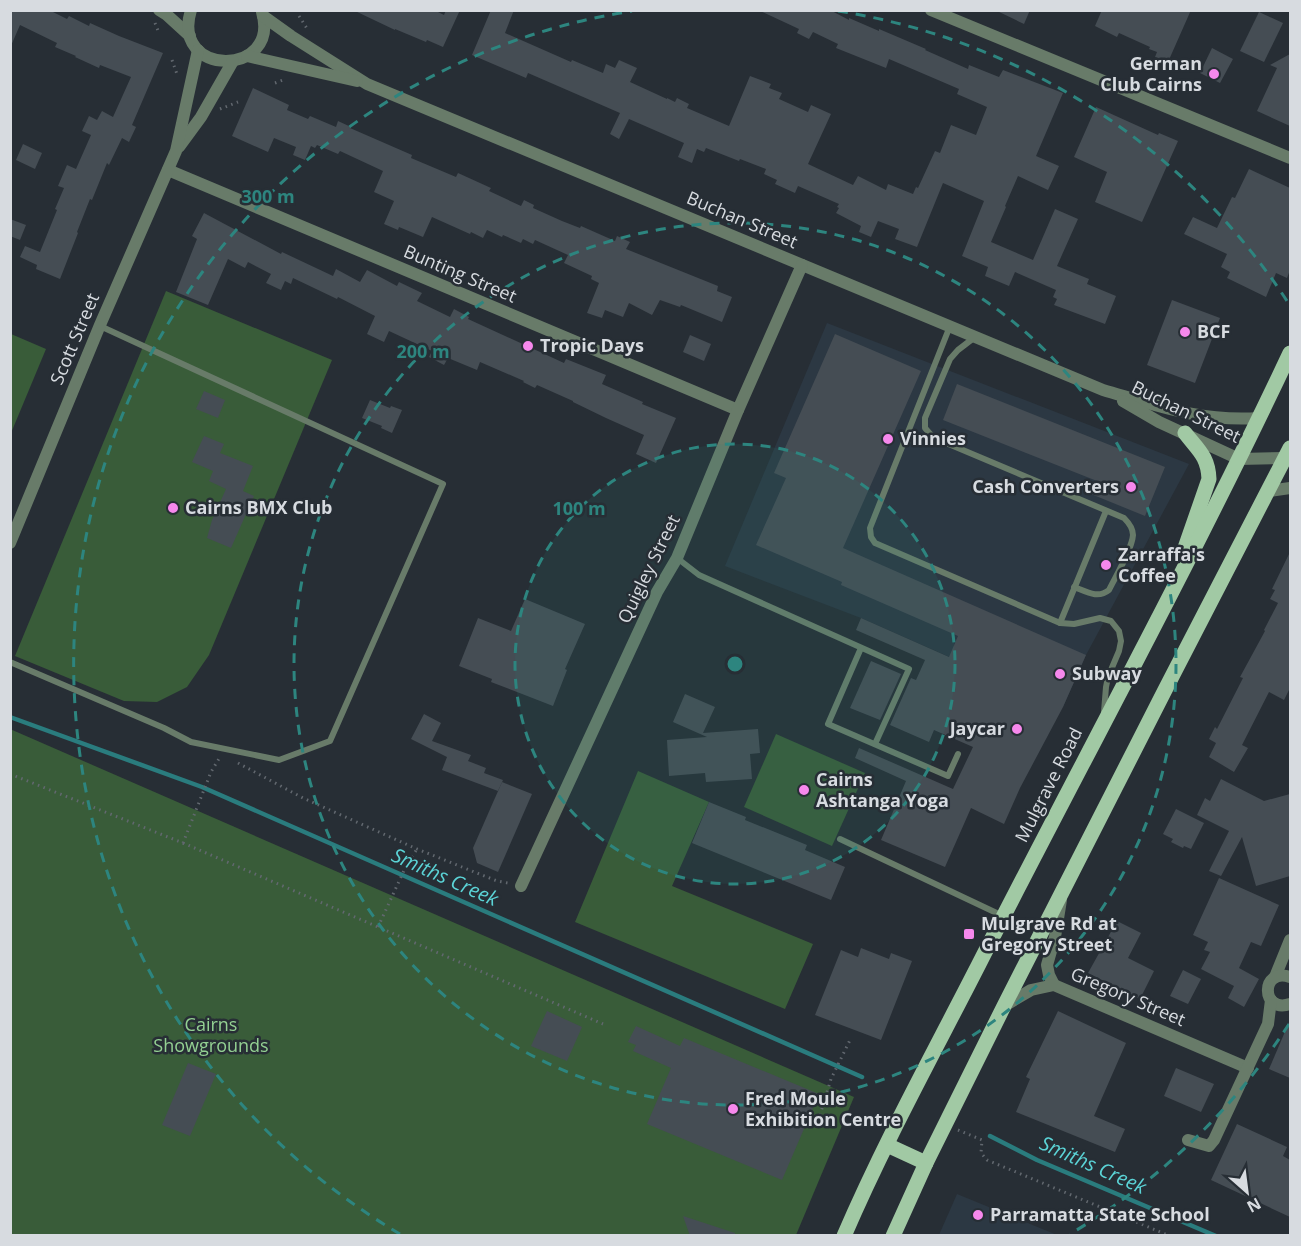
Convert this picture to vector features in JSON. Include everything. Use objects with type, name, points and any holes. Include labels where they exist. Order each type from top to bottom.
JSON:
[{"type":"main road","name":"Mulgrave Road","points":[[844,1236],[886,1145],[1239,459],[1290,352]]},
{"type":"main road","points":[[1170,593],[1209,479],[1205,457],[1185,434]]},
{"type":"main road","points":[[892,1236],[1004,1006],[1165,690],[1289,455]]},
{"type":"main road","points":[[886,1145],[926,1163]]},
{"type":"street","points":[[159,10],[190,36],[198,50],[205,56],[214,60],[233,62],[247,56],[260,42],[264,28],[262,13]]},
{"type":"street","points":[[190,36],[191,10]]},
{"type":"street","points":[[931,10],[1290,158]]},
{"type":"street","name":"Buchan Street","points":[[262,13],[291,36],[367,84]]},
{"type":"street","name":"Scott Street","points":[[10,543],[176,151],[198,50]]},
{"type":"street","name":"Buchan Street","points":[[247,56],[367,84],[1103,390],[1192,415],[1239,420],[1259,418]]},
{"type":"street","name":"Scott Street","points":[[176,151],[201,117],[233,62]]},
{"type":"street","name":"Bunting Street","points":[[168,170],[738,411]]},
{"type":"street","name":"Quigley Street","points":[[520,886],[657,592],[676,558],[802,265]]},
{"type":"street","name":"Buchan Street","points":[[1103,390],[1159,422],[1239,459],[1289,455]]},
{"type":"street","points":[[1269,491],[1290,488]]},
{"type":"street","points":[[1054,985],[1047,965],[1055,937],[1061,896]]},
{"type":"street","points":[[1289,1004],[1280,1006],[1268,995],[1269,985],[1275,977],[1290,940]]},
{"type":"street","points":[[1275,977],[1285,975],[1290,977]]},
{"type":"street","name":"Gregory Street","points":[[1004,1006],[1031,990],[1054,985],[1248,1068]]},
{"type":"street","points":[[1188,1140],[1205,1146],[1212,1144],[1268,1024],[1271,1000]]},
{"type":"street","points":[[1268,1024],[1289,1004]]},
{"type":"lane","points":[[10,662],[164,728],[190,742],[279,760],[330,741],[443,484],[100,326]]},
{"type":"lane","points":[[950,326],[870,528],[871,537],[875,543],[1060,622],[1074,624],[1100,618],[1111,621],[1119,631],[1121,641],[1106,687],[1104,721]]},
{"type":"lane","points":[[976,337],[950,359],[925,418],[925,428],[939,440],[1124,518],[1131,525],[1133,534],[1130,547],[1109,590],[1104,594],[1096,595],[1074,587]]},
{"type":"lane","points":[[902,447],[912,438],[932,436]]},
{"type":"lane","points":[[1060,622],[1106,511]]},
{"type":"lane","points":[[676,558],[699,575],[909,669],[875,744]]},
{"type":"lane","points":[[861,648],[828,724],[948,776],[958,754]]},
{"type":"lane","points":[[840,839],[1003,916]]},
{"type":"path","points":[[183,843],[211,772],[222,754]]},
{"type":"path","points":[[232,760],[303,798],[417,849],[497,881],[520,886]]},
{"type":"path","points":[[10,774],[183,843],[603,1024]]},
{"type":"path","points":[[378,927],[407,864],[417,849]]},
{"type":"path","points":[[820,1115],[831,1079],[850,1040]]},
{"type":"path","points":[[946,1125],[982,1140],[981,1153],[987,1160],[1170,1236]]},
{"type":"shaded area","points":[[827,323],[1189,464],[1086,655],[1063,707],[861,618],[725,566]]},
{"type":"shaded area","name":"Parramatta State School","points":[[957,1194],[1057,1235],[939,1235]]},
{"type":"green space","name":"Cairns BMX Club","points":[[166,291],[332,360],[209,655],[187,687],[157,702],[124,701],[15,656]]},
{"type":"green space","points":[[11,334],[46,349],[11,433]]},
{"type":"green space","name":"Cairns Showgrounds","points":[[10,729],[854,1097],[796,1235],[11,1235]]},
{"type":"green space","name":"Cairns Ashtanga Yoga","points":[[776,734],[865,773],[832,846],[744,807]]},
{"type":"green space","points":[[638,771],[709,802],[672,886],[813,944],[785,1009],[575,922]]},
{"type":"building","points":[[10,10],[49,10],[67,19],[69,16],[89,26],[90,23],[163,53],[132,125],[136,127],[129,142],[122,138],[109,165],[107,163],[92,200],[90,199],[60,279],[36,269],[37,265],[20,257],[25,246],[40,252],[64,188],[58,186],[67,165],[76,169],[91,135],[82,131],[89,116],[97,120],[102,111],[113,117],[131,77],[100,65],[99,68],[75,57],[55,47],[57,43],[20,25],[10,48]]},
{"type":"building","points":[[353,10],[434,10],[444,15],[446,10],[460,10],[443,47],[395,30]]},
{"type":"building","points":[[491,10],[514,10],[505,33],[571,62],[572,60],[603,73],[606,64],[615,68],[619,60],[637,68],[630,82],[675,102],[677,98],[689,104],[687,108],[729,126],[750,76],[771,84],[769,88],[782,93],[779,99],[808,112],[811,105],[831,114],[808,164],[853,185],[858,176],[886,190],[888,184],[913,194],[935,151],[940,153],[951,125],[976,135],[987,107],[957,94],[959,89],[889,59],[886,68],[836,48],[838,44],[813,32],[809,39],[797,33],[799,29],[758,10],[830,10],[849,20],[849,18],[879,31],[879,29],[926,49],[968,69],[969,65],[999,77],[1003,70],[1063,93],[1036,156],[1059,166],[1048,190],[1018,176],[991,242],[1033,260],[1055,209],[1078,219],[1057,266],[1089,279],[1087,284],[1116,296],[1105,324],[1054,305],[1057,299],[1053,297],[1056,290],[1015,272],[1009,286],[985,276],[988,267],[962,256],[984,201],[943,183],[917,247],[895,239],[899,229],[878,221],[871,237],[859,232],[861,226],[836,213],[839,204],[798,186],[795,193],[775,184],[777,180],[764,174],[766,169],[740,159],[739,161],[706,148],[704,152],[697,149],[692,163],[678,157],[684,143],[629,119],[619,139],[610,134],[620,113],[528,73],[526,78],[472,55]]},
{"type":"building","points":[[995,10],[1030,10],[1024,24]]},
{"type":"building","points":[[1102,10],[1191,10],[1168,62],[1155,57],[1157,52],[1149,49],[1150,47],[1119,33],[1117,37],[1095,26]]},
{"type":"building","points":[[1259,12],[1283,23],[1264,62],[1240,51]]},
{"type":"building","points":[[1212,48],[1233,59],[1220,83],[1200,73]]},
{"type":"building","points":[[1290,54],[1290,126],[1257,111],[1277,68],[1270,65]]},
{"type":"building","points":[[253,88],[289,105],[287,110],[308,119],[310,116],[336,127],[338,121],[412,155],[411,158],[456,177],[458,173],[491,188],[489,191],[521,206],[524,200],[534,205],[533,208],[562,221],[580,228],[581,226],[615,241],[617,236],[630,242],[626,249],[718,286],[717,291],[732,297],[722,322],[681,305],[680,307],[660,300],[652,315],[629,303],[623,317],[605,310],[602,318],[587,313],[599,283],[591,279],[592,276],[564,263],[568,255],[535,240],[533,244],[523,239],[521,243],[487,230],[483,238],[432,217],[423,237],[399,227],[398,230],[384,224],[394,201],[374,192],[383,171],[340,151],[338,154],[317,145],[315,148],[311,146],[305,160],[293,155],[296,147],[274,138],[268,152],[232,136]]},
{"type":"building","points":[[1096,107],[1158,135],[1159,133],[1178,141],[1142,222],[1095,202],[1107,172],[1074,157]]},
{"type":"building","points":[[23,144],[42,153],[35,169],[16,160]]},
{"type":"building","points":[[1249,169],[1290,188],[1290,270],[1287,278],[1276,273],[1266,297],[1227,278],[1230,272],[1221,267],[1227,254],[1184,234],[1193,217],[1217,228]]},
{"type":"building","points":[[204,213],[281,254],[282,252],[333,276],[336,269],[360,282],[367,270],[397,286],[399,282],[422,293],[417,301],[450,317],[454,309],[469,317],[468,319],[564,363],[566,359],[606,375],[602,384],[676,418],[656,463],[636,454],[644,435],[573,401],[537,385],[535,388],[480,362],[477,370],[448,358],[444,365],[429,357],[432,351],[389,331],[384,342],[367,334],[375,316],[293,278],[291,284],[285,281],[281,290],[266,283],[271,274],[248,262],[245,268],[228,259],[208,305],[176,292],[197,239],[192,236]]},
{"type":"building","points":[[10,219],[26,225],[20,240],[10,236]]},
{"type":"building","points":[[1172,300],[1220,318],[1195,383],[1147,365]]},
{"type":"building","points":[[835,334],[921,371],[843,548],[1086,655],[1063,707],[1020,788],[1004,824],[971,808],[945,867],[881,840],[906,781],[855,758],[859,748],[953,789],[973,747],[934,730],[929,742],[890,725],[911,678],[916,680],[925,660],[856,630],[861,618],[949,657],[958,636],[756,545],[786,478],[774,473]]},
{"type":"building","points":[[690,335],[711,344],[704,361],[683,352]]},
{"type":"building","points":[[957,384],[1165,467],[1145,516],[1091,494],[1097,481],[943,420]]},
{"type":"building","points":[[204,391],[225,400],[218,418],[196,409]]},
{"type":"building","points":[[370,400],[402,410],[392,433],[362,418]]},
{"type":"building","points":[[204,436],[224,444],[220,453],[253,466],[243,491],[254,496],[231,548],[207,538],[212,520],[226,489],[209,481],[213,471],[192,462]]},
{"type":"building","points":[[1290,552],[1290,688],[1284,700],[1269,692],[1242,745],[1248,748],[1234,772],[1209,757],[1216,743],[1209,739],[1215,727],[1217,729],[1243,678],[1240,677],[1278,603],[1270,599],[1275,590],[1272,589]]},
{"type":"building","points":[[525,599],[585,624],[565,669],[567,670],[553,706],[491,682],[492,679],[459,666],[478,618],[511,631]]},
{"type":"building","points":[[871,661],[901,674],[880,720],[850,708]]},
{"type":"building","points":[[685,694],[715,707],[703,733],[758,729],[760,753],[750,754],[752,779],[706,782],[705,773],[669,776],[667,740],[707,737],[673,722]]},
{"type":"building","points":[[424,714],[441,723],[432,741],[471,755],[468,761],[486,768],[484,773],[503,780],[498,791],[442,770],[447,757],[411,739]]},
{"type":"building","points":[[1221,779],[1264,801],[1290,794],[1290,876],[1256,886],[1242,837],[1221,876],[1209,871],[1229,831],[1197,815],[1205,798],[1210,801]]},
{"type":"building","points":[[502,782],[532,794],[498,872],[477,863],[473,848]]},
{"type":"building","points":[[709,802],[746,817],[745,820],[807,845],[805,850],[845,867],[831,900],[692,843]]},
{"type":"building","points":[[1176,809],[1204,823],[1191,849],[1171,842],[1173,839],[1163,834]]},
{"type":"building","points":[[1219,878],[1279,905],[1261,946],[1251,942],[1239,968],[1259,979],[1244,1007],[1228,998],[1234,986],[1201,969],[1210,952],[1204,950],[1208,942],[1193,935]]},
{"type":"building","points":[[1117,921],[1141,933],[1128,958],[1154,971],[1140,999],[1088,973]]},
{"type":"building","points":[[861,948],[889,959],[891,953],[912,961],[881,1040],[815,1015],[841,950],[858,957]]},
{"type":"building","points":[[1183,970],[1201,979],[1188,1004],[1170,996]]},
{"type":"building","points":[[547,1011],[582,1027],[567,1061],[531,1046]]},
{"type":"building","points":[[1058,1011],[1126,1043],[1094,1116],[1125,1129],[1115,1152],[1016,1112],[1030,1079],[1026,1077]]},
{"type":"building","points":[[1290,1020],[1290,1078],[1269,1069]]},
{"type":"building","name":"Fred Moule Exhibition Centre","points":[[636,1026],[680,1046],[684,1038],[819,1094],[782,1180],[647,1124],[671,1068],[633,1051],[636,1045],[628,1042]]},
{"type":"building","points":[[188,1063],[216,1074],[190,1136],[162,1125]]},
{"type":"building","points":[[1176,1068],[1214,1084],[1201,1112],[1164,1096]]},
{"type":"building","points":[[1237,1124],[1287,1147],[1283,1156],[1290,1160],[1290,1217],[1211,1180]]},
{"type":"building","points":[[683,1216],[735,1233],[735,1236],[690,1236]]},
{"type":"waterway","name":"Smiths Creek","points":[[10,717],[202,787],[862,1077]]},
{"type":"waterway","name":"Smiths Creek","points":[[990,1136],[1037,1160],[1216,1236]]},
{"type":"place","name":"German Club Cairns","points":[[1214,74]]},
{"type":"place","name":"BCF","points":[[1185,332]]},
{"type":"place","name":"Tropic Days","points":[[528,346]]},
{"type":"place","name":"Vinnies","points":[[888,439]]},
{"type":"place","name":"Cash Converters","points":[[1131,487]]},
{"type":"place","name":"Cairns BMX Club","points":[[173,508]]},
{"type":"place","name":"Zarraffa's Coffee","points":[[1106,565]]},
{"type":"place","name":"Subway","points":[[1060,674]]},
{"type":"place","name":"Jaycar","points":[[1017,729]]},
{"type":"place","name":"Cairns Ashtanga Yoga","points":[[804,790]]},
{"type":"place","name":"Mulgrave Rd at Gregory Street","points":[[969,934]]},
{"type":"place","name":"Fred Moule Exhibition Centre","points":[[733,1109]]},
{"type":"place","name":"Parramatta State School","points":[[978,1215]]}]
